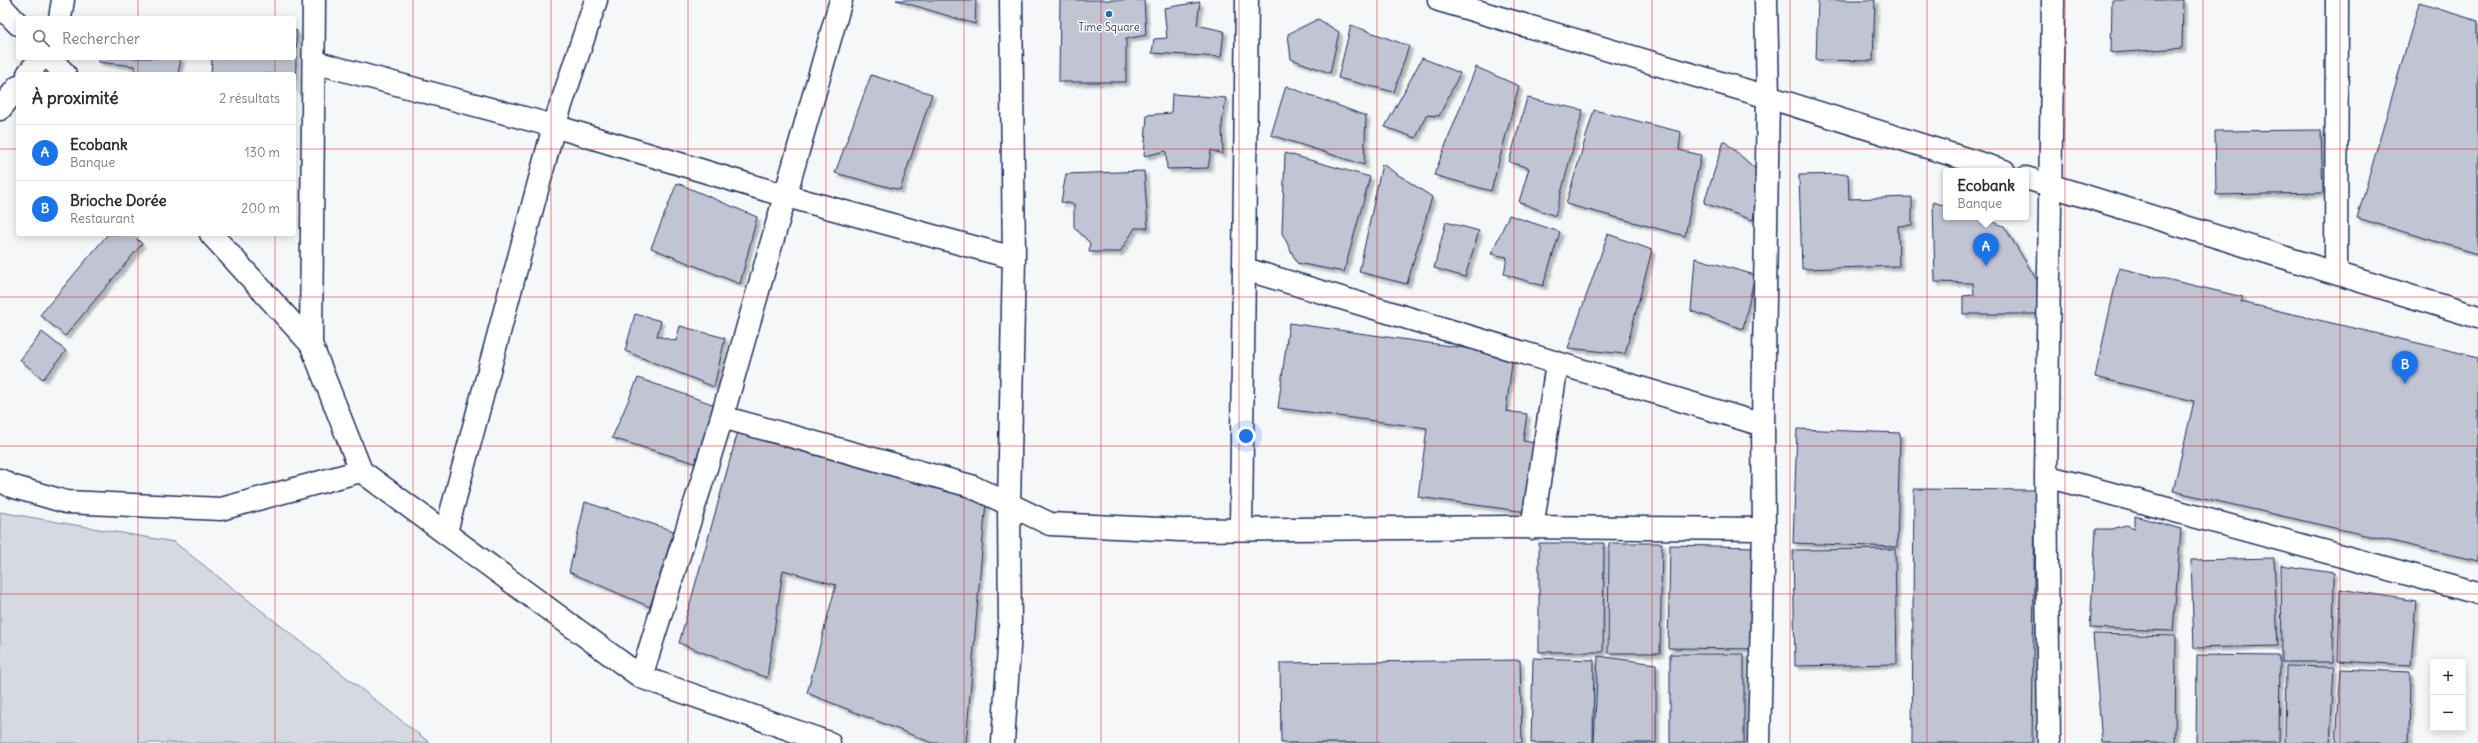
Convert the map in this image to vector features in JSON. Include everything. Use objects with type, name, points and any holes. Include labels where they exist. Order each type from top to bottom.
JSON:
[{"type":"street","points":[[60,16],[63,0]]},
{"type":"street","points":[[311,344],[314,0]]},
{"type":"street","points":[[446,532],[554,126],[596,0]]},
{"type":"street","points":[[641,677],[722,417],[841,0]]},
{"type":"street","points":[[1003,743],[1010,631],[1009,505],[1014,258],[1011,0]]},
{"type":"street","points":[[1241,529],[1247,0]]},
{"type":"street","points":[[1439,0],[1768,97],[1994,168]]},
{"type":"street","points":[[1759,743],[1764,529],[1763,426],[1768,97],[1766,0]]},
{"type":"street","points":[[2049,743],[2046,476],[2053,0]]},
{"type":"street","points":[[2336,272],[2337,0]]},
{"type":"street","points":[[0,5],[16,22]]},
{"type":"street","points":[[30,72],[39,60]]},
{"type":"street","points":[[52,60],[63,72]]},
{"type":"street","points":[[314,62],[554,126],[786,196],[1014,258]]},
{"type":"street","points":[[0,109],[16,89]]},
{"type":"street","points":[[2029,179],[2336,272],[2478,317]]},
{"type":"street","points":[[213,236],[311,344],[361,471],[446,532],[641,677],[828,743]]},
{"type":"street","points":[[1245,269],[1763,426]]},
{"type":"street","points":[[1532,528],[1556,364]]},
{"type":"street","points":[[722,417],[971,486],[1050,524],[1181,530],[1532,528],[1764,529]]},
{"type":"street","points":[[0,480],[11,486],[66,502],[221,509],[361,471]]},
{"type":"street","points":[[2046,476],[2478,593]]},
{"type":"shaded area","points":[[0,512],[174,542],[430,743],[0,743]]},
{"type":"building","points":[[896,0],[976,0],[975,24]]},
{"type":"building","points":[[1060,0],[1144,0],[1146,35],[1126,39],[1126,82],[1059,82]]},
{"type":"building","points":[[1818,0],[1875,0],[1873,61],[1816,60]]},
{"type":"building","points":[[2112,0],[2183,0],[2182,48],[2111,53]]},
{"type":"building","points":[[1200,2],[1197,25],[1224,31],[1221,57],[1152,53],[1154,39],[1167,38],[1164,8]]},
{"type":"building","points":[[2419,3],[2478,21],[2478,254],[2357,218]]},
{"type":"building","points":[[1318,19],[1339,32],[1330,73],[1291,59],[1288,34]]},
{"type":"building","points":[[1351,25],[1409,46],[1394,92],[1338,78]]},
{"type":"building","points":[[297,31],[296,72],[211,72],[212,60],[296,60]]},
{"type":"building","points":[[1422,58],[1460,73],[1439,116],[1426,115],[1416,138],[1385,127]]},
{"type":"building","points":[[98,60],[181,60],[178,72],[135,72],[134,66],[98,62]]},
{"type":"building","points":[[1476,67],[1519,86],[1491,191],[1434,175]]},
{"type":"building","points":[[871,75],[932,94],[900,190],[835,173]]},
{"type":"building","points":[[1286,86],[1366,116],[1364,165],[1271,135]]},
{"type":"building","points":[[1172,94],[1226,98],[1222,123],[1223,154],[1211,150],[1208,168],[1167,169],[1166,151],[1144,156],[1147,115],[1171,113]]},
{"type":"building","points":[[1527,98],[1583,110],[1555,216],[1519,202],[1529,168],[1509,162]]},
{"type":"building","points":[[1594,110],[1681,132],[1679,150],[1701,155],[1685,236],[1566,204]]},
{"type":"building","points":[[2321,130],[2323,193],[2216,195],[2215,131]]},
{"type":"building","points":[[1724,141],[1760,173],[1753,220],[1704,203]]},
{"type":"building","points":[[1285,153],[1370,177],[1344,272],[1297,263],[1282,233]]},
{"type":"building","points":[[1382,164],[1432,197],[1407,284],[1359,272]]},
{"type":"building","points":[[1144,171],[1148,228],[1135,228],[1120,252],[1089,252],[1090,243],[1074,227],[1074,204],[1061,202],[1066,174]]},
{"type":"building","points":[[1848,174],[1849,199],[1912,197],[1912,225],[1898,226],[1899,266],[1802,269],[1799,175]]},
{"type":"building","points":[[677,183],[757,217],[740,284],[651,248]]},
{"type":"building","points":[[1933,202],[1943,205],[1943,220],[1987,220],[2004,226],[2041,287],[2040,314],[1963,314],[1963,296],[1974,295],[1973,283],[1935,282]]},
{"type":"building","points":[[1509,215],[1560,232],[1543,286],[1504,274],[1507,257],[1491,254]]},
{"type":"building","points":[[1446,222],[1479,231],[1465,277],[1434,268]]},
{"type":"building","points":[[1608,234],[1652,250],[1625,354],[1568,348]]},
{"type":"building","points":[[106,236],[134,236],[142,244],[65,336],[40,315]]},
{"type":"building","points":[[1695,258],[1755,275],[1743,329],[1691,311]]},
{"type":"building","points":[[2119,268],[2243,297],[2241,302],[2478,357],[2478,561],[2173,491],[2194,401],[2095,377]]},
{"type":"building","points":[[635,314],[661,321],[657,336],[676,341],[680,326],[725,338],[714,387],[625,351]]},
{"type":"building","points":[[1289,323],[1513,355],[1506,411],[1527,414],[1523,441],[1536,443],[1527,512],[1418,497],[1427,428],[1278,408]]},
{"type":"building","points":[[42,332],[66,351],[43,379],[20,360]]},
{"type":"building","points":[[638,378],[715,405],[695,463],[612,438]]},
{"type":"building","points":[[1797,429],[1900,433],[1897,547],[1793,543]]},
{"type":"building","points":[[738,431],[986,501],[966,743],[932,743],[807,693],[836,585],[783,570],[767,678],[679,643]]},
{"type":"building","points":[[1914,489],[2035,490],[2032,743],[1912,743]]},
{"type":"building","points":[[585,502],[674,531],[650,607],[569,572]]},
{"type":"building","points":[[2135,516],[2181,529],[2173,631],[2090,628],[2096,529],[2112,529],[2126,525],[2135,528]]},
{"type":"building","points":[[1539,543],[1604,543],[1603,652],[1539,652]]},
{"type":"building","points":[[1609,543],[1662,543],[1660,653],[1608,653]]},
{"type":"building","points":[[1670,545],[1758,547],[1757,649],[1668,648]]},
{"type":"building","points":[[1895,549],[1897,664],[1795,666],[1793,550]]},
{"type":"building","points":[[2274,558],[2278,646],[2194,648],[2191,560]]},
{"type":"building","points":[[2281,565],[2334,573],[2333,662],[2282,662]]},
{"type":"building","points":[[2340,589],[2416,601],[2411,665],[2338,661]]},
{"type":"building","points":[[2093,634],[2176,636],[2175,743],[2102,743]]},
{"type":"building","points":[[1670,654],[1744,654],[1744,743],[1670,743]]},
{"type":"building","points":[[2197,655],[2280,656],[2279,743],[2196,743]]},
{"type":"building","points":[[1598,656],[1656,664],[1656,743],[1594,743]]},
{"type":"building","points":[[1533,658],[1594,660],[1593,743],[1531,743]]},
{"type":"building","points":[[1520,660],[1522,743],[1281,743],[1280,663]]},
{"type":"building","points":[[2286,666],[2334,667],[2330,743],[2285,743]]},
{"type":"building","points":[[2341,669],[2410,672],[2409,743],[2336,743]]},
{"type":"place","name":"Time Square","points":[[1109,14]]},
{"type":"place","name":"Ecobank","points":[[1986,266]]},
{"type":"place","name":"Brioche Dorée","points":[[2405,384]]}]
